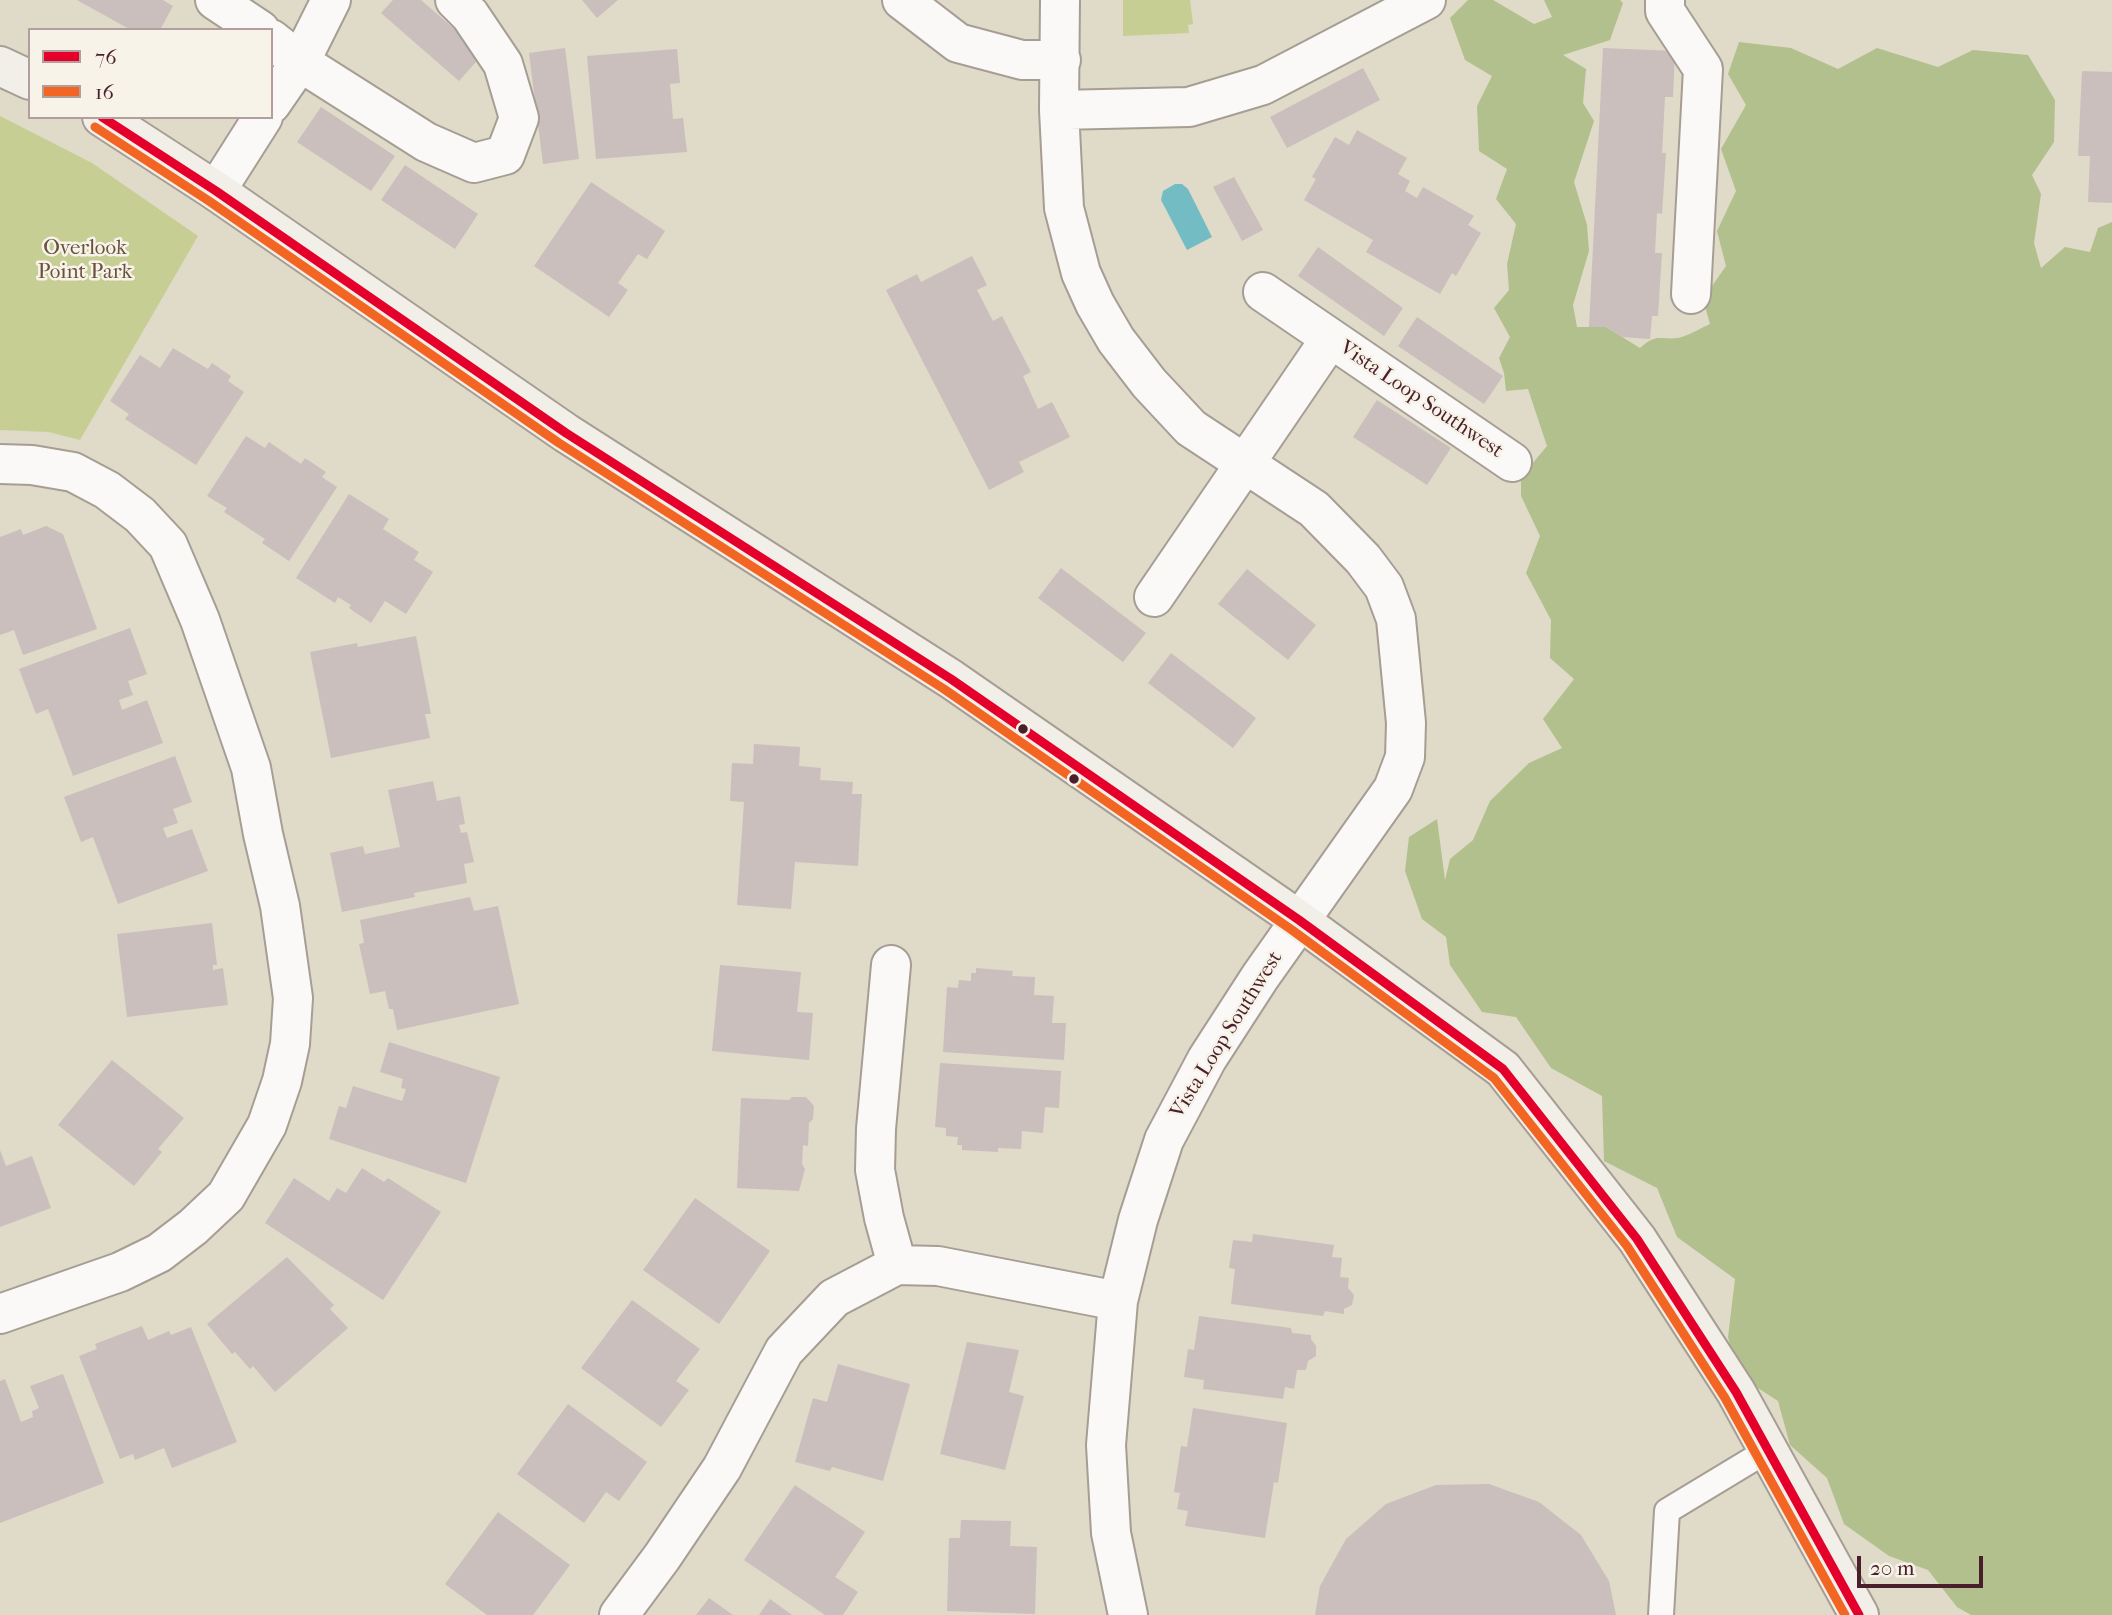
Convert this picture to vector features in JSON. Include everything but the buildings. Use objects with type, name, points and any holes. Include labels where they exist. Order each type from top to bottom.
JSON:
[{"type":"street","points":[[215,0],[257,28]]},
{"type":"street","points":[[273,96],[285,50],[331,0]]},
{"type":"street","points":[[285,50],[426,142],[474,163],[505,155],[519,118],[503,64],[470,15],[455,0]]},
{"type":"street","points":[[902,0],[958,43],[1022,60],[1061,60]]},
{"type":"street","name":"Vista Loop Southwest","points":[[1060,0],[1059,110],[1064,208],[1081,273],[1094,304],[1116,340],[1149,383],[1191,428],[1314,509],[1363,559],[1384,587],[1396,619],[1406,723],[1405,757],[1393,789],[1299,920],[1207,1059],[1164,1140],[1138,1220],[1118,1301],[1105,1446],[1111,1533],[1128,1615]]},
{"type":"street","points":[[1059,110],[1189,107],[1263,85],[1426,0]]},
{"type":"street","points":[[1665,0],[1665,11],[1703,69],[1691,294]]},
{"type":"street","points":[[0,66],[28,79]]},
{"type":"street","points":[[105,119],[216,191],[566,433],[951,679],[1299,920],[1503,1069],[1637,1239],[1735,1392],[1859,1615]]},
{"type":"street","points":[[216,191],[261,119]]},
{"type":"street","name":"Vista Loop Southwest","points":[[1263,292],[1512,462]]},
{"type":"street","name":"Vista Loop Southwest","points":[[1154,597],[1330,339]]},
{"type":"street","points":[[0,464],[32,465],[73,472],[107,490],[140,514],[168,545],[200,620],[251,768],[280,906],[293,998],[290,1044],[271,1114],[249,1160],[226,1196],[193,1227],[159,1253],[120,1272],[0,1314]]},
{"type":"street","points":[[891,965],[876,1129],[875,1170],[897,1265]]},
{"type":"street","points":[[619,1615],[722,1468],[784,1351],[834,1298],[897,1265],[938,1266],[1118,1301]]},
{"type":"lane","points":[[1661,1615],[1667,1511],[1768,1450]]},
{"type":"green space","points":[[1123,0],[1190,0],[1193,24],[1188,25],[1189,33],[1123,36]]},
{"type":"green space","points":[[1468,0],[1493,0],[1534,24],[1552,17],[1544,0],[1620,0],[1623,3],[1610,40],[1563,55],[1586,69],[1583,103],[1594,121],[1574,182],[1587,225],[1589,251],[1573,305],[1577,327],[1606,327],[1640,348],[1654,339],[1682,337],[1710,324],[1703,299],[1726,266],[1717,231],[1736,191],[1721,149],[1746,105],[1728,74],[1739,42],[1791,48],[1838,69],[1877,48],[1938,67],[1973,50],[2028,55],[2055,100],[2054,142],[2032,175],[2041,194],[2034,243],[2041,268],[2065,247],[2090,252],[2098,228],[2112,222],[2112,1615],[1971,1615],[1957,1607],[1928,1570],[1889,1556],[1844,1524],[1827,1478],[1790,1445],[1778,1401],[1736,1374],[1728,1337],[1735,1279],[1677,1237],[1657,1188],[1604,1161],[1602,1096],[1551,1068],[1516,1017],[1482,1012],[1450,965],[1446,937],[1422,919],[1405,871],[1409,837],[1437,819],[1445,880],[1450,859],[1473,840],[1490,801],[1529,763],[1562,748],[1543,719],[1574,679],[1550,658],[1551,620],[1526,573],[1540,536],[1521,496],[1521,477],[1547,446],[1528,389],[1506,391],[1499,358],[1510,337],[1494,308],[1509,290],[1507,264],[1516,224],[1496,199],[1507,169],[1479,151],[1477,106],[1492,76],[1465,60],[1450,18]]},
{"type":"green space","name":"Overlook Point Park","points":[[0,116],[92,163],[198,236],[80,440],[49,432],[0,430]]},
{"type":"water","points":[[1175,184],[1182,184],[1188,189],[1212,237],[1187,250],[1161,200],[1163,191]]},
{"type":"transit line","name":"76","points":[[105,119],[216,191],[566,433],[951,679],[1299,920],[1503,1069],[1637,1239],[1736,1392],[1859,1615]]},
{"type":"transit line","name":"16","points":[[95,127],[209,201],[559,443],[944,689],[1292,930],[1494,1078],[1627,1246],[1725,1398],[1845,1615]]}]
